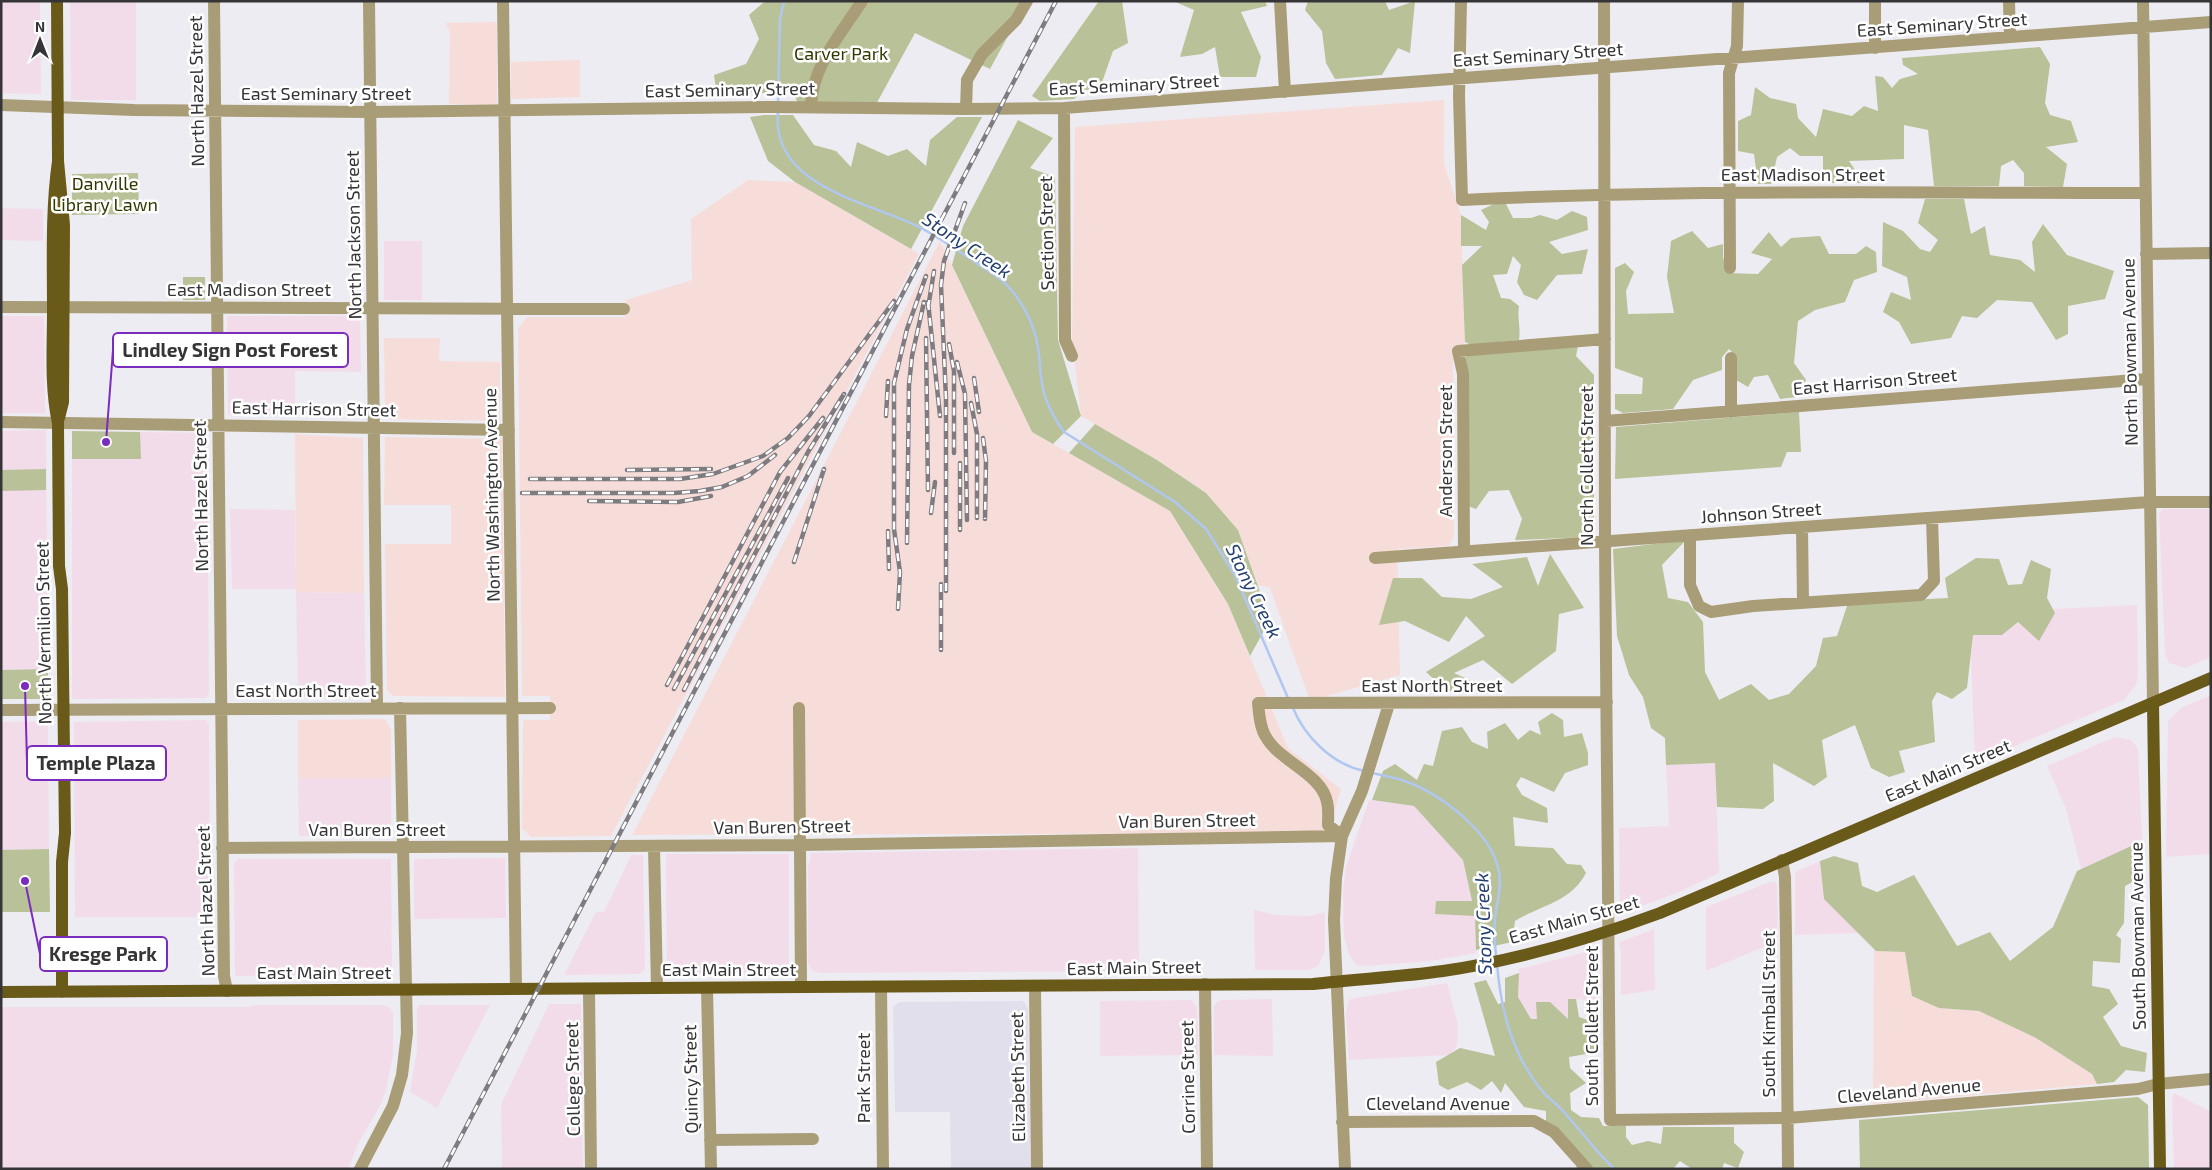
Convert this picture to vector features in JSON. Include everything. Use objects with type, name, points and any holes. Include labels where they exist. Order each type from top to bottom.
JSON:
[{"type":"main road","name":"North Vermilion Street","points":[[56,1],[58,161],[53,197],[58,307],[53,400],[58,423],[63,710],[62,992]]},
{"type":"main road","name":"East Main Street","points":[[1,992],[1313,984],[1388,977],[1514,957],[1609,932],[1694,899],[2211,678]]},
{"type":"main road","name":"South Bowman Avenue","points":[[2153,703],[2160,1169]]},
{"type":"street","name":"North Hazel Street","points":[[214,1],[220,709],[224,976],[227,991]]},
{"type":"street","name":"North Jackson Street","points":[[369,1],[377,708]]},
{"type":"street","name":"North Washington Avenue","points":[[504,1],[516,989]]},
{"type":"street","points":[[805,106],[820,67],[862,1]]},
{"type":"street","points":[[966,109],[967,80],[982,54],[1016,20],[1027,1]]},
{"type":"street","points":[[1280,1],[1285,92]]},
{"type":"street","points":[[1462,1],[1462,79]]},
{"type":"street","name":"North Collett Street","points":[[1604,1],[1605,542],[1609,932]]},
{"type":"street","points":[[1730,268],[1729,73],[1737,46],[1738,1]]},
{"type":"street","points":[[1875,1],[1875,48]]},
{"type":"street","points":[[2009,1],[2010,38]]},
{"type":"street","name":"North Bowman Avenue","points":[[2143,1],[2153,703]]},
{"type":"street","name":"East Seminary Street","points":[[1,105],[370,112],[805,106],[966,109],[1064,108],[2211,22]]},
{"type":"street","name":"East Madison Street","points":[[1462,79],[1460,96],[1462,200],[1604,194],[1729,192],[2145,194]]},
{"type":"street","name":"Section Street","points":[[1064,108],[1065,340],[1072,356]]},
{"type":"street","points":[[2146,254],[2211,252]]},
{"type":"street","name":"East Madison Street","points":[[1,307],[624,309]]},
{"type":"street","name":"Anderson Street","points":[[1464,551],[1463,374],[1458,352],[1605,339]]},
{"type":"street","points":[[1730,358],[1730,412]]},
{"type":"street","name":"East Harrison Street","points":[[1605,421],[2148,379]]},
{"type":"street","name":"East Harrison Street","points":[[1,422],[509,430]]},
{"type":"street","name":"Johnson Street","points":[[1375,558],[2149,502],[2211,502]]},
{"type":"street","points":[[1690,535],[1690,585],[1699,606],[1711,612],[1753,606],[1921,595],[1934,581],[1932,518]]},
{"type":"street","points":[[1802,528],[1803,604]]},
{"type":"street","name":"East North Street","points":[[1342,836],[1328,825],[1327,801],[1321,789],[1312,779],[1275,749],[1265,737],[1258,703],[1607,702]]},
{"type":"street","points":[[1345,1169],[1336,981],[1335,886],[1342,836],[1362,791],[1389,704]]},
{"type":"street","points":[[360,1169],[393,1106],[402,1075],[406,1033],[400,708]]},
{"type":"street","name":"East North Street","points":[[1,710],[550,708]]},
{"type":"street","points":[[799,708],[801,987]]},
{"type":"street","name":"Van Buren Street","points":[[222,848],[513,848],[800,845],[1342,836]]},
{"type":"street","points":[[654,846],[656,988]]},
{"type":"street","name":"South Kimball Street","points":[[1782,860],[1785,877],[1788,1169]]},
{"type":"street","name":"South Collett Street","points":[[1609,932],[1610,1120]]},
{"type":"street","name":"Corrine Street","points":[[1205,984],[1206,1169]]},
{"type":"street","name":"Elizabeth Street","points":[[1035,986],[1036,1169]]},
{"type":"street","name":"Park Street","points":[[881,987],[883,1169]]},
{"type":"street","name":"Quincy Street","points":[[707,988],[711,1169]]},
{"type":"street","name":"College Street","points":[[589,989],[591,1169]]},
{"type":"street","name":"Cleveland Avenue","points":[[1610,1120],[1788,1118],[2138,1089],[2158,1084],[2211,1080]]},
{"type":"street","name":"Cleveland Avenue","points":[[1342,1122],[1534,1121],[1554,1132],[1587,1169]]},
{"type":"street","points":[[710,1140],[813,1139]]},
{"type":"shaded area","points":[[1,1],[40,1],[41,94],[1,93]]},
{"type":"shaded area","points":[[70,1],[136,1],[136,100],[71,100]]},
{"type":"shaded area","points":[[497,22],[497,105],[449,104],[450,32],[445,23]]},
{"type":"shaded area","points":[[580,60],[580,97],[511,99],[511,62]]},
{"type":"shaded area","points":[[1444,100],[1444,164],[1461,215],[1465,342],[1453,361],[1454,535],[1449,546],[1397,549],[1400,675],[1310,701],[1270,588],[1258,585],[1238,530],[1206,493],[1157,460],[1081,416],[1072,340],[1075,127]]},
{"type":"shaded area","points":[[748,180],[795,182],[919,254],[611,836],[531,837],[522,828],[523,720],[550,720],[550,696],[522,696],[518,328],[527,317],[625,317],[626,300],[692,280],[691,219]]},
{"type":"shaded area","points":[[1,208],[43,209],[43,241],[1,240]]},
{"type":"shaded area","points":[[384,241],[422,241],[422,300],[384,300]]},
{"type":"shaded area","points":[[940,241],[1032,432],[1170,511],[1228,604],[1288,748],[1341,789],[1328,833],[632,835]]},
{"type":"shaded area","points":[[1,316],[44,316],[45,413],[1,413]]},
{"type":"shaded area","points":[[227,316],[360,316],[361,372],[295,371],[295,417],[228,415]]},
{"type":"shaded area","points":[[384,338],[440,338],[439,361],[500,362],[500,421],[385,419]]},
{"type":"shaded area","points":[[46,430],[48,669],[1,670],[1,431]]},
{"type":"shaded area","points":[[140,432],[207,433],[209,694],[206,698],[72,699],[72,459],[140,459]]},
{"type":"shaded area","points":[[295,434],[363,438],[364,593],[296,592]]},
{"type":"shaded area","points":[[385,437],[502,439],[505,697],[393,696],[387,690],[385,544],[451,544],[451,505],[384,505]]},
{"type":"shaded area","points":[[230,509],[295,510],[296,589],[232,589]]},
{"type":"shaded area","points":[[2163,509],[2211,509],[2211,657],[2186,668],[2169,663],[2165,654],[2159,513]]},
{"type":"shaded area","points":[[296,592],[364,593],[366,698],[298,697]]},
{"type":"shaded area","points":[[2137,605],[2138,676],[2136,685],[2124,700],[1975,763],[1971,657],[1973,635],[2002,635],[2018,622],[2055,613],[2053,609]]},
{"type":"shaded area","points":[[2211,695],[2211,854],[2166,857],[2168,721],[2181,708]]},
{"type":"shaded area","points":[[385,719],[391,730],[391,778],[298,778],[298,720]]},
{"type":"shaded area","points":[[206,720],[209,725],[210,917],[75,917],[74,722]]},
{"type":"shaded area","points":[[48,721],[49,849],[1,850],[1,722]]},
{"type":"shaded area","points":[[2115,737],[2131,740],[2138,748],[2142,841],[2081,869],[2066,809],[2047,766]]},
{"type":"shaded area","points":[[1715,763],[1719,873],[1677,893],[1620,914],[1619,828],[1669,826],[1666,765]]},
{"type":"shaded area","points":[[298,778],[391,778],[391,836],[299,836]]},
{"type":"shaded area","points":[[1369,800],[1414,806],[1463,860],[1475,916],[1476,953],[1430,961],[1367,966],[1356,965],[1349,955],[1344,936],[1343,891],[1346,867]]},
{"type":"shaded area","points":[[1138,848],[1139,971],[820,973],[813,971],[808,964],[808,864],[811,853]]},
{"type":"shaded area","points":[[666,854],[789,854],[789,974],[667,974]]},
{"type":"shaded area","points":[[631,855],[643,855],[645,969],[640,974],[564,975],[596,912],[604,912]]},
{"type":"shaded area","points":[[505,858],[506,918],[414,919],[414,859]]},
{"type":"shaded area","points":[[237,859],[391,859],[392,975],[235,976],[234,864]]},
{"type":"shaded area","points":[[1820,861],[1824,899],[1858,933],[1795,935],[1795,872]]},
{"type":"shaded area","points":[[1770,882],[1775,882],[1777,886],[1778,941],[1706,971],[1706,907]]},
{"type":"shaded area","points":[[1254,910],[1276,915],[1310,916],[1325,912],[1325,951],[1318,966],[1309,970],[1255,970]]},
{"type":"shaded area","points":[[1654,929],[1655,990],[1621,995],[1621,949],[1618,943]]},
{"type":"shaded area","points":[[1598,949],[1598,1000],[1568,999],[1568,1019],[1531,1019],[1518,997],[1519,969]]},
{"type":"shaded area","points":[[1874,949],[1876,951],[1905,952],[1939,1008],[1979,1011],[2036,1038],[2092,1074],[2097,1084],[1873,1104]]},
{"type":"shaded area","points":[[1447,983],[1457,1021],[1458,1037],[1456,1048],[1449,1055],[1349,1060],[1346,1014],[1350,999]]},
{"type":"shaded area","points":[[1272,999],[1273,1056],[1214,1055],[1214,1006],[1217,1002],[1222,1000]]},
{"type":"shaded area","points":[[1191,1000],[1197,1007],[1198,1055],[1100,1056],[1100,1001]]},
{"type":"shaded area","points":[[1023,1001],[1028,1008],[1031,1169],[951,1169],[950,1112],[895,1112],[893,1007],[899,1002]]},
{"type":"shaded area","points":[[549,1004],[581,1004],[583,1169],[502,1169],[501,1105]]},
{"type":"shaded area","points":[[257,1005],[382,1005],[389,1007],[393,1013],[393,1055],[386,1090],[380,1106],[359,1142],[348,1169],[1,1169],[1,1007],[246,1007]]},
{"type":"shaded area","points":[[490,1005],[437,1108],[410,1092],[417,1050],[417,1010],[418,1006]]},
{"type":"shaded area","points":[[2174,1093],[2211,1112],[2211,1169],[2174,1169],[2172,1100]]},
{"type":"green space","name":"Carver Park","points":[[765,1],[1027,1],[990,69],[915,33],[874,108],[799,106],[793,92],[764,93],[716,89],[714,75],[746,64],[759,39],[749,15]]},
{"type":"green space","points":[[1099,1],[1122,1],[1128,43],[1113,51],[1101,85],[1083,91],[1074,99],[1040,101],[1032,96]]},
{"type":"green space","points":[[1173,1],[1265,1],[1267,6],[1241,12],[1261,57],[1256,77],[1220,77],[1215,47],[1202,54],[1180,57],[1194,10]]},
{"type":"green space","points":[[1308,1],[1385,1],[1389,10],[1415,1],[1410,53],[1398,48],[1382,75],[1335,79],[1326,63],[1322,31],[1305,10]]},
{"type":"green space","points":[[2040,47],[2050,64],[2045,103],[2050,115],[2071,121],[2078,142],[2046,147],[2067,164],[2063,187],[2024,186],[2024,173],[2013,160],[2001,166],[1999,186],[1934,186],[1928,130],[1904,125],[1904,159],[1849,161],[1864,183],[1823,183],[1823,156],[1800,156],[1790,148],[1777,157],[1771,184],[1758,184],[1754,154],[1738,151],[1738,121],[1751,115],[1755,87],[1770,98],[1796,104],[1798,118],[1816,137],[1823,109],[1852,116],[1864,106],[1878,111],[1875,76],[1883,77],[1892,88],[1900,79],[1918,74],[1903,65],[1902,58]]},
{"type":"green space","points":[[793,115],[814,145],[836,151],[851,167],[857,142],[888,156],[907,149],[926,166],[930,140],[957,117],[982,117],[911,249],[795,182],[768,161],[750,117]]},
{"type":"green space","points":[[1018,120],[1053,138],[1030,168],[1055,177],[1058,340],[1081,416],[1053,444],[1032,432],[952,265],[963,226]]},
{"type":"green space","name":"Danville Library Lawn","points":[[138,173],[139,214],[72,215],[72,174]]},
{"type":"green space","points":[[1925,199],[1964,199],[1971,234],[1985,226],[1990,255],[2020,260],[2035,272],[2032,242],[2043,224],[2067,255],[2114,271],[2105,299],[2068,306],[2068,334],[2056,340],[2032,302],[1997,300],[1977,318],[1962,316],[1951,338],[1911,344],[1899,322],[1883,312],[1891,292],[1911,300],[1907,277],[1882,266],[1883,222],[1903,231],[1920,249],[1930,252],[1938,240],[1918,223]]},
{"type":"green space","points":[[1496,203],[1506,204],[1513,218],[1531,218],[1540,215],[1557,220],[1572,211],[1587,217],[1588,230],[1549,242],[1562,254],[1588,249],[1582,274],[1557,275],[1537,300],[1524,295],[1517,282],[1521,265],[1513,256],[1507,274],[1493,275],[1501,298],[1510,299],[1519,306],[1519,340],[1471,345],[1465,342],[1462,265],[1482,246],[1461,246],[1461,215],[1486,230],[1489,222],[1481,210]]},
{"type":"green space","points":[[1692,231],[1708,248],[1723,244],[1723,257],[1727,273],[1758,274],[1772,259],[1751,253],[1769,232],[1781,247],[1791,238],[1820,236],[1829,254],[1856,254],[1866,246],[1876,252],[1877,272],[1854,280],[1845,302],[1815,310],[1798,321],[1794,363],[1806,380],[1797,397],[1780,399],[1768,375],[1754,377],[1748,387],[1736,380],[1736,356],[1729,349],[1722,357],[1722,370],[1693,380],[1673,409],[1623,413],[1615,409],[1615,394],[1642,394],[1643,378],[1615,368],[1615,268],[1625,263],[1634,272],[1626,291],[1628,314],[1674,313],[1667,277],[1671,241]]},
{"type":"green space","points":[[183,277],[205,277],[205,300],[183,300]]},
{"type":"green space","points":[[1578,346],[1576,356],[1594,375],[1594,525],[1588,537],[1515,540],[1522,519],[1509,490],[1489,491],[1476,509],[1468,506],[1466,355]]},
{"type":"green space","points":[[1799,412],[1801,452],[1787,452],[1781,467],[1615,479],[1616,427]]},
{"type":"green space","points":[[1095,424],[1157,460],[1206,493],[1238,530],[1270,620],[1250,656],[1228,604],[1170,511],[1069,453]]},
{"type":"green space","points":[[72,431],[140,432],[141,459],[72,459]]},
{"type":"green space","points":[[46,469],[46,490],[1,491],[1,470]]},
{"type":"green space","points":[[1686,540],[1662,565],[1668,598],[1688,602],[1703,622],[1705,672],[1719,700],[1751,684],[1769,700],[1789,694],[1816,666],[1823,638],[1837,636],[1848,603],[1948,598],[1945,578],[1976,558],[1999,559],[2008,585],[2022,584],[2031,560],[2051,569],[2047,598],[2055,613],[2039,641],[2018,622],[2002,635],[1973,635],[1967,688],[1952,699],[1937,692],[1932,701],[1935,742],[1899,751],[1905,772],[1889,777],[1871,768],[1855,725],[1822,740],[1827,777],[1814,786],[1773,763],[1774,801],[1763,809],[1717,807],[1715,763],[1666,765],[1665,738],[1651,728],[1643,697],[1629,675],[1617,636],[1613,549]]},
{"type":"green space","points":[[1550,554],[1584,608],[1559,614],[1556,651],[1512,684],[1483,660],[1454,673],[1494,691],[1447,691],[1426,672],[1485,636],[1466,616],[1449,642],[1405,621],[1379,625],[1393,578],[1422,578],[1442,597],[1471,599],[1503,587],[1472,564],[1527,557],[1538,586]]},
{"type":"green space","points":[[48,669],[48,699],[1,699],[1,670]]},
{"type":"green space","points":[[1552,713],[1563,720],[1564,737],[1582,733],[1588,753],[1588,765],[1565,773],[1554,792],[1521,777],[1516,785],[1522,795],[1547,808],[1548,823],[1513,817],[1515,846],[1553,848],[1567,864],[1581,865],[1586,873],[1580,883],[1564,897],[1515,921],[1512,942],[1476,950],[1475,916],[1435,914],[1436,901],[1472,901],[1463,860],[1414,806],[1372,800],[1383,771],[1395,764],[1417,780],[1424,764],[1433,766],[1442,731],[1462,727],[1472,742],[1488,749],[1487,732],[1505,723],[1518,740],[1530,730],[1541,735],[1538,722]]},
{"type":"green space","points":[[2142,841],[2144,876],[2125,886],[2124,923],[2116,935],[2121,939],[2120,963],[2093,961],[2092,986],[2109,989],[2118,1004],[2103,1017],[2121,1046],[2147,1053],[2145,1072],[2126,1070],[2114,1082],[2097,1084],[2092,1074],[2036,1038],[1979,1011],[1939,1008],[1912,996],[1905,952],[1876,951],[1824,899],[1820,861],[1834,856],[1858,863],[1862,886],[1877,892],[1914,875],[1957,946],[1990,932],[2010,961],[2053,927],[2077,871]]},
{"type":"green space","points":[[49,849],[50,912],[1,912],[1,850]]},
{"type":"green space","points":[[1519,973],[1518,997],[1531,1019],[1537,1019],[1536,1002],[1550,1002],[1568,1019],[1568,999],[1576,999],[1579,1017],[1596,1023],[1596,1048],[1592,1053],[1569,1057],[1570,1068],[1586,1083],[1570,1093],[1571,1110],[1581,1117],[1599,1118],[1603,1126],[1626,1126],[1626,1137],[1632,1145],[1648,1141],[1661,1144],[1663,1127],[1734,1127],[1734,1143],[1744,1152],[1738,1168],[1724,1163],[1722,1169],[1692,1169],[1680,1161],[1673,1169],[1577,1169],[1575,1161],[1546,1124],[1546,1111],[1524,1107],[1505,1083],[1501,1093],[1492,1081],[1481,1090],[1467,1082],[1448,1090],[1439,1085],[1436,1062],[1460,1048],[1495,1056],[1474,983],[1486,980],[1498,1004],[1505,1002],[1505,978]]},
{"type":"green space","points":[[2138,1097],[2148,1105],[2149,1169],[1860,1169],[1859,1120]]},
{"type":"waterway","name":"Stony Creek","points":[[778,104],[780,19],[784,1]]},
{"type":"waterway","name":"Stony Creek","points":[[778,112],[780,138],[790,159],[807,175],[828,189],[923,229],[996,276],[1011,289],[1033,327],[1038,347],[1044,393],[1061,428],[1064,432],[1175,502],[1206,529],[1235,575],[1288,698]]},
{"type":"waterway","name":"Stony Creek","points":[[1293,708],[1298,719],[1321,748],[1341,762],[1364,771]]},
{"type":"waterway","name":"Stony Creek","points":[[1372,773],[1402,780],[1431,794],[1461,815],[1486,842],[1494,857],[1500,878],[1495,923],[1496,956]]},
{"type":"waterway","name":"Stony Creek","points":[[1497,964],[1505,1015],[1523,1063],[1543,1092],[1561,1108],[1614,1169]]},
{"type":"railway","points":[[444,1169],[1056,1]]},
{"type":"railway","points":[[946,591],[946,399],[941,285],[944,261],[965,203]]},
{"type":"railway","points":[[928,308],[934,271]]},
{"type":"railway","points":[[898,609],[900,572],[894,529],[894,383],[907,329],[926,276]]},
{"type":"railway","points":[[530,479],[680,479],[713,474],[763,456],[788,438],[809,416],[894,301]]},
{"type":"railway","points":[[907,543],[909,385],[912,356],[924,302]]},
{"type":"railway","points":[[928,302],[940,416]]},
{"type":"railway","points":[[926,338],[928,490]]},
{"type":"railway","points":[[949,344],[954,371],[954,453]]},
{"type":"railway","points":[[957,362],[965,394],[967,520]]},
{"type":"railway","points":[[974,378],[979,412]]},
{"type":"railway","points":[[886,416],[888,381]]},
{"type":"railway","points":[[684,690],[808,452],[844,394]]},
{"type":"railway","points":[[971,403],[977,434],[977,518]]},
{"type":"railway","points":[[667,685],[780,472],[823,418]]},
{"type":"railway","points":[[983,438],[986,461],[985,519]]},
{"type":"railway","points":[[522,493],[674,493],[700,491],[722,487],[748,476],[775,455]]},
{"type":"railway","points":[[960,463],[960,530]]},
{"type":"railway","points":[[627,470],[711,469]]},
{"type":"railway","points":[[794,562],[824,469]]},
{"type":"railway","points":[[674,689],[788,478]]},
{"type":"railway","points":[[931,513],[935,482]]},
{"type":"railway","points":[[589,501],[678,502],[711,496]]},
{"type":"railway","points":[[888,531],[889,569]]},
{"type":"railway","points":[[941,584],[941,650]]},
{"type":"place","name":"Lindley Sign Post Forest","points":[[106,442]]},
{"type":"place","name":"Temple Plaza","points":[[25,686]]},
{"type":"place","name":"Kresge Park","points":[[25,881]]}]
